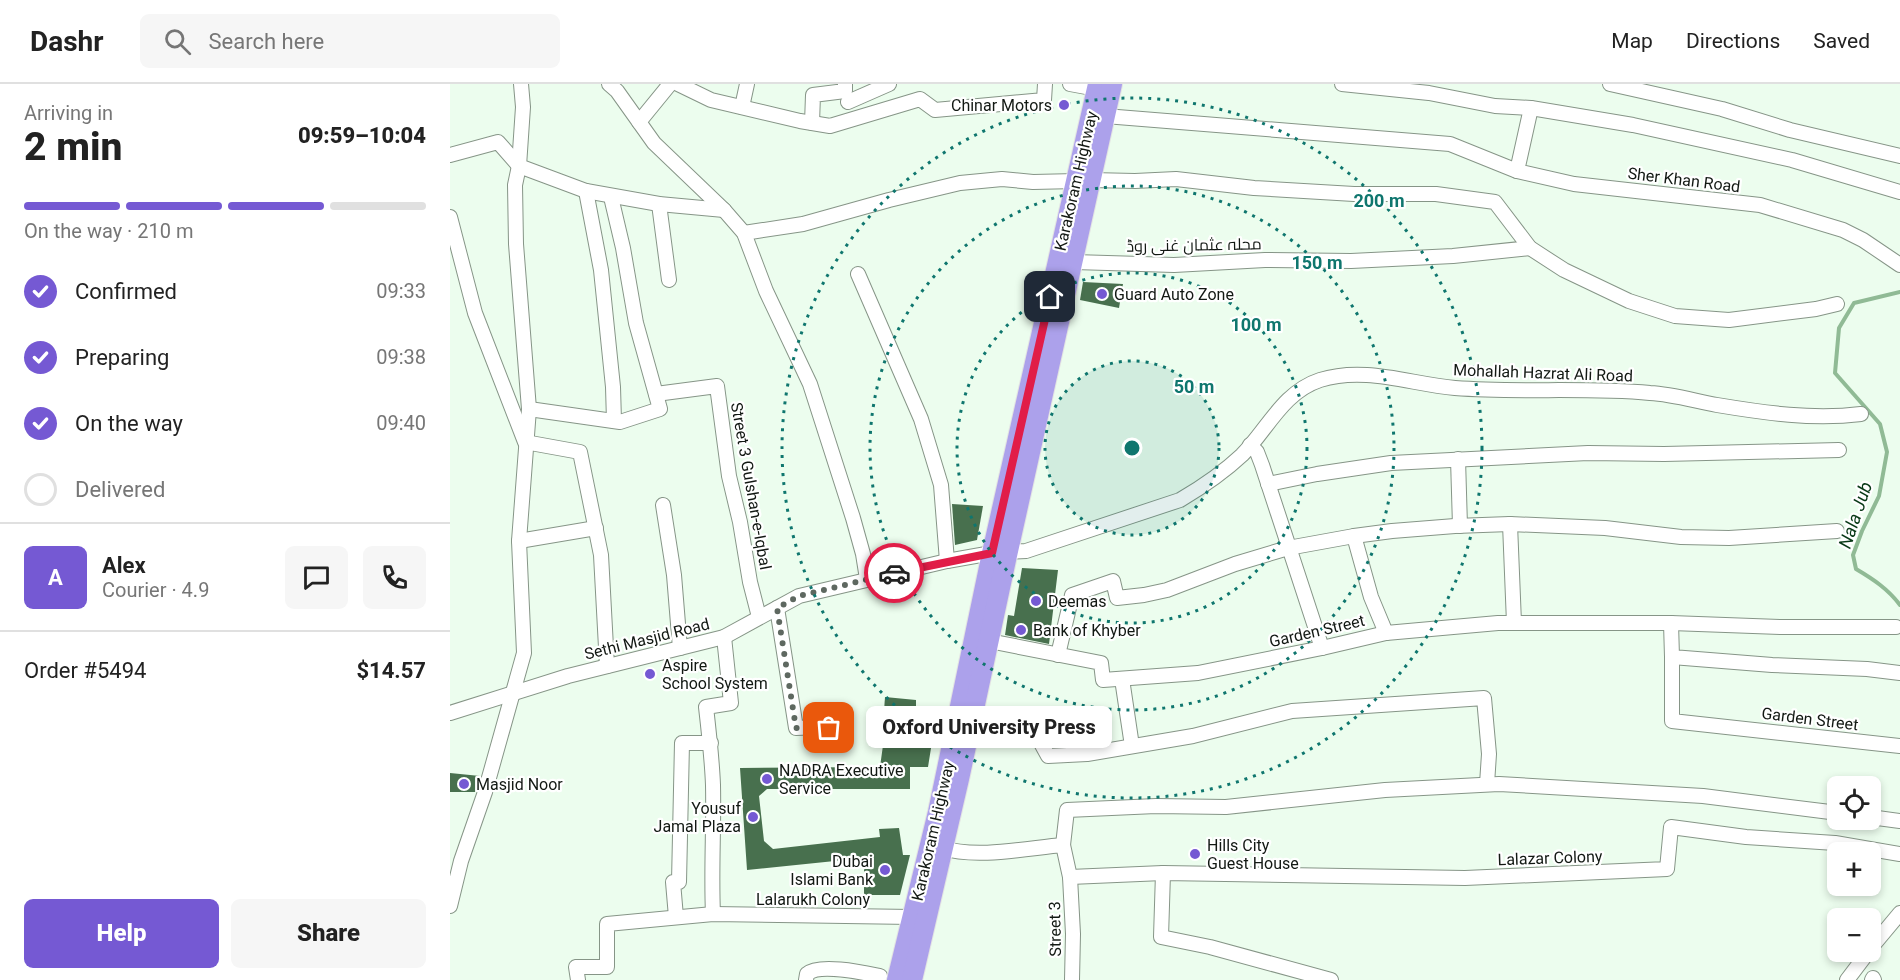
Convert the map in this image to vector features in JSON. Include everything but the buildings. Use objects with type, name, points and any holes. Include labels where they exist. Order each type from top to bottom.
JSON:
[{"type":"highway","name":"Karakoram Highway","points":[[912,980],[943,848],[964,688],[1074,262],[1083,180],[1105,116],[1102,86]]},
{"type":"highway","name":"Karakoram Highway","points":[[889,978],[912,917],[950,786],[970,729],[989,640],[1000,552],[1102,86]]},
{"type":"highway","points":[[918,893],[915,872],[930,788],[954,695],[964,688]]},
{"type":"street","points":[[450,906],[455,861],[485,792],[524,653],[519,541],[529,409],[516,244],[515,185],[519,166],[523,107],[521,84]]},
{"type":"street","points":[[609,84],[617,91],[654,143],[724,210],[744,233],[766,291],[810,384],[853,518],[867,579]]},
{"type":"street","points":[[639,122],[670,84]]},
{"type":"street","points":[[678,84],[711,100],[830,126],[920,99],[935,110],[1044,99],[1045,84]]},
{"type":"street","points":[[742,107],[747,84]]},
{"type":"street","points":[[812,123],[813,95],[845,91],[845,84]]},
{"type":"street","points":[[848,102],[889,84]]},
{"type":"street","points":[[1070,84],[1102,86]]},
{"type":"street","points":[[1342,84],[1429,93],[1495,106],[1531,108],[1633,125],[1792,160],[1900,192]]},
{"type":"street","points":[[1610,84],[1722,109],[1791,130],[1900,156]]},
{"type":"street","points":[[1517,171],[1531,108]]},
{"type":"street","name":"Sher Khan Road","points":[[1105,116],[1450,144],[1517,171],[1574,184],[1760,205],[1843,230],[1863,240],[1900,266]]},
{"type":"street","points":[[450,155],[498,142],[519,166],[586,191],[659,204],[724,210]]},
{"type":"street","points":[[744,233],[803,224],[870,204],[960,183],[1002,179],[1033,182],[1083,180],[1136,182],[1176,179],[1254,188],[1354,194],[1436,194],[1495,202],[1530,248],[1564,270],[1618,296],[1675,316],[1729,320],[1816,309],[1837,304]]},
{"type":"street","points":[[586,191],[601,270],[613,387],[614,421]]},
{"type":"street","points":[[529,409],[620,422],[660,409],[636,323],[623,248],[611,197]]},
{"type":"street","points":[[659,204],[669,280]]},
{"type":"street","points":[[450,217],[476,313],[525,442]]},
{"type":"street","name":"محلہ عثمان غنی روڈ","points":[[1074,262],[1173,266],[1265,260],[1350,261],[1454,256],[1530,248]]},
{"type":"street","points":[[858,274],[921,420],[940,485],[947,561]]},
{"type":"street","name":"Mohallah Hazrat Ali Road","points":[[1000,552],[1026,551],[1180,500],[1215,477],[1243,454],[1280,408],[1305,387],[1320,380],[1357,375],[1396,378],[1466,389],[1651,393],[1794,416],[1837,417],[1862,414]]},
{"type":"street","name":"Street 3 Gulshan-e-Iqbal","points":[[656,394],[717,386],[729,476],[759,617]]},
{"type":"street","points":[[525,442],[580,452],[602,555],[607,666]]},
{"type":"street","points":[[1250,445],[1257,452],[1322,648]]},
{"type":"street","points":[[1268,484],[1391,463],[1458,459],[1588,453],[1676,454],[1839,450]]},
{"type":"street","points":[[1458,459],[1460,526]]},
{"type":"street","points":[[663,505],[674,575],[680,648]]},
{"type":"street","points":[[1510,524],[1514,623]]},
{"type":"street","points":[[1059,655],[1072,595],[1113,581],[1117,598],[1144,595],[1167,590],[1235,564],[1288,548],[1354,536],[1460,526],[1510,524],[1605,528],[1681,537],[1729,538],[1837,531]]},
{"type":"street","points":[[519,541],[596,528]]},
{"type":"street","points":[[1354,536],[1371,597],[1386,633]]},
{"type":"street","name":"Sethi Masjid Road","points":[[450,713],[607,666],[724,637],[799,596],[947,561],[1000,552]]},
{"type":"street","points":[[777,608],[796,728],[843,726]]},
{"type":"street","name":"Garden Street","points":[[989,640],[1101,663],[1103,680],[1198,673],[1386,633],[1514,623],[1896,627]]},
{"type":"street","name":"Garden Street","points":[[1671,623],[1672,721],[1900,746]]},
{"type":"street","points":[[713,914],[711,877],[713,785],[706,707],[731,703],[724,637]]},
{"type":"street","points":[[1672,657],[1900,673]]},
{"type":"street","points":[[1122,678],[1132,746]]},
{"type":"street","points":[[970,729],[1037,736],[1048,756],[1087,754],[1193,736],[1292,711],[1484,698],[1489,754],[1487,784]]},
{"type":"street","points":[[676,917],[674,882],[679,882],[682,743],[711,743]]},
{"type":"street","points":[[1070,877],[1063,845],[1067,810],[1156,806],[1226,807],[1385,790],[1487,784],[1703,796],[1827,812]]},
{"type":"street","points":[[1881,818],[1900,821]]},
{"type":"street","name":"Lalazar Colony","points":[[1070,877],[1163,873],[1465,878],[1667,869],[1671,827],[1746,837],[1835,843],[1900,854]]},
{"type":"street","points":[[943,848],[972,853],[1063,845]]},
{"type":"street","points":[[1163,873],[1161,937],[1210,947],[1331,980]]},
{"type":"street","name":"Street 3","points":[[1070,877],[1073,934],[1072,980]]},
{"type":"street","points":[[1881,936],[1900,913]]},
{"type":"street","name":"Lalarukh Colony","points":[[578,980],[576,967],[607,967],[607,924],[713,914],[912,917]]},
{"type":"street","points":[[1847,980],[1861,962]]},
{"type":"street","points":[[806,980],[807,974],[816,970],[855,970],[889,978]]},
{"type":"waterway","name":"Nala Jub","points":[[1900,292],[1854,303],[1839,328],[1835,373],[1880,424],[1887,452],[1879,496],[1853,555],[1856,569],[1880,585],[1900,605]]},
{"type":"way so far","points":[[829,728],[796,728],[777,608],[799,596],[894,573]]},
{"type":"place","name":"Chinar Motors","points":[[1064,105]]},
{"type":"place","name":"Guard Auto Zone","points":[[1102,294]]},
{"type":"place","name":"Deemas","points":[[1036,601]]},
{"type":"place","name":"Bank of Khyber","points":[[1021,630]]},
{"type":"place","name":"Aspire School System","points":[[650,674]]},
{"type":"place","name":"Oxford University Press","points":[[829,728]]},
{"type":"place","name":"NADRA Executive Service","points":[[767,779]]},
{"type":"place","name":"Masjid Noor","points":[[464,784]]},
{"type":"place","name":"Yousuf Jamal Plaza","points":[[753,817]]},
{"type":"place","name":"Hills City Guest House","points":[[1195,854]]},
{"type":"place","name":"Dubai Islami Bank","points":[[885,870]]},
{"type":"route","points":[[894,573],[992,553],[1050,297]]}]
